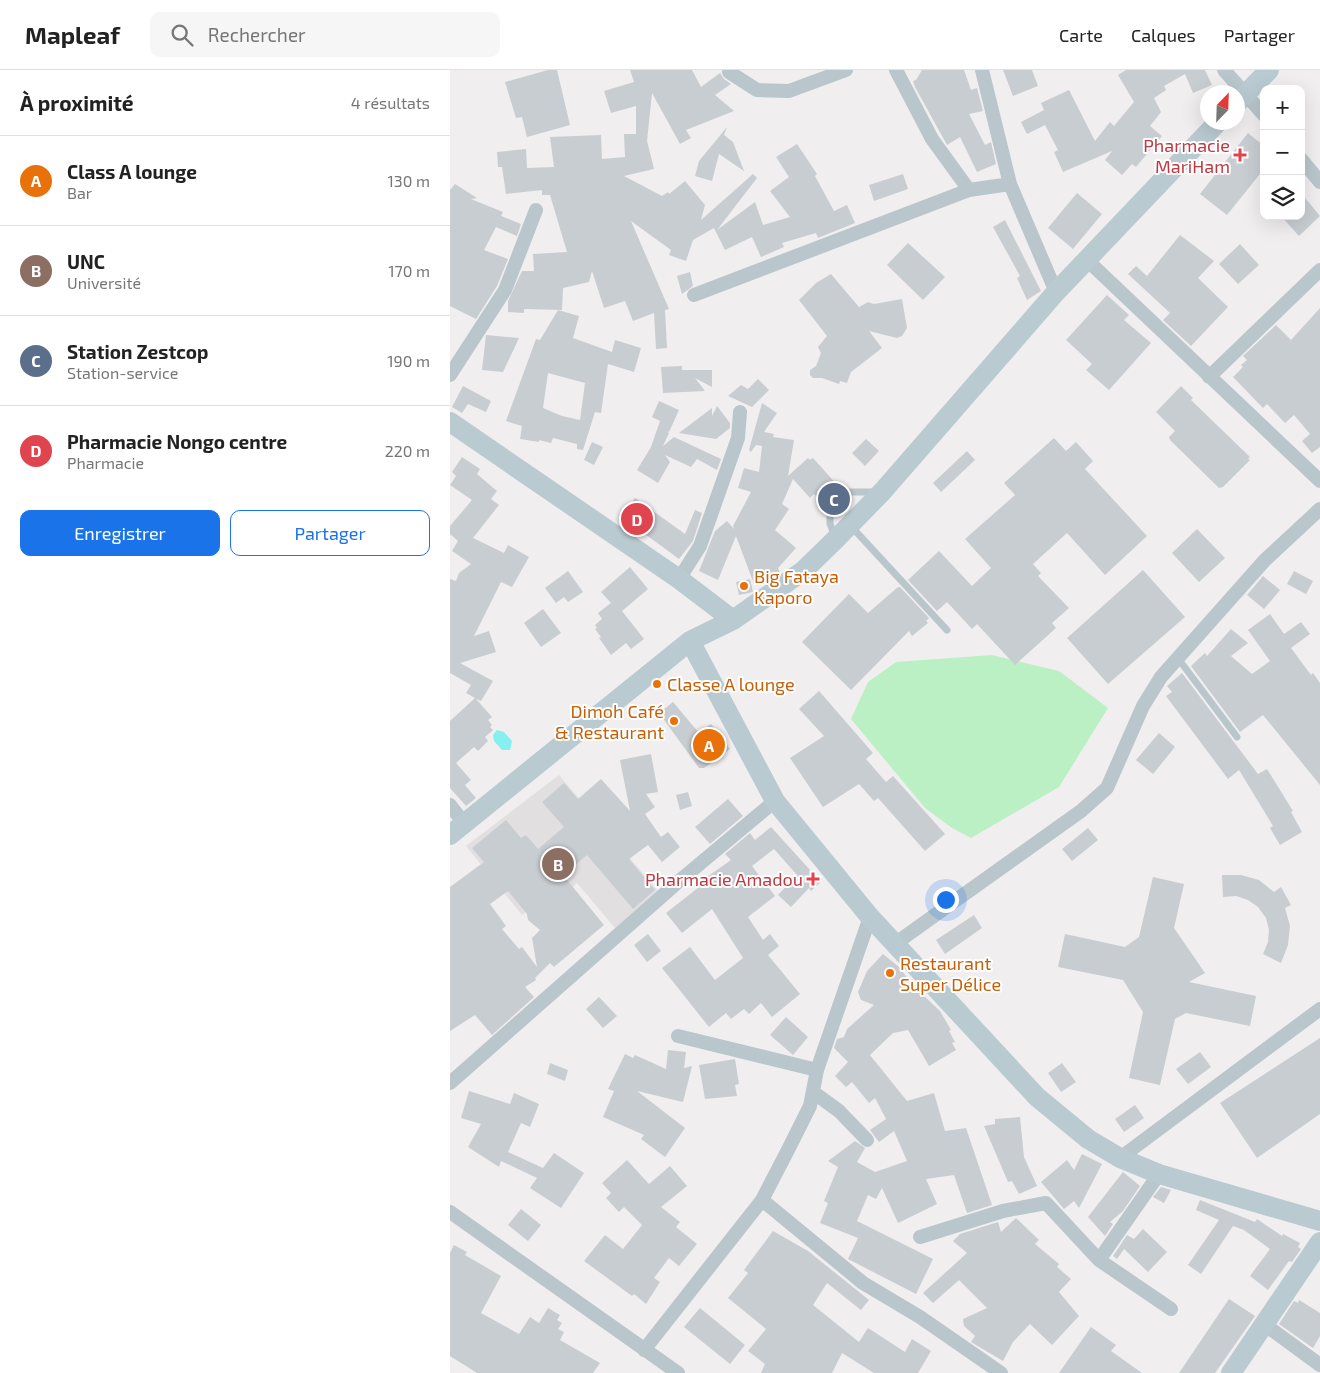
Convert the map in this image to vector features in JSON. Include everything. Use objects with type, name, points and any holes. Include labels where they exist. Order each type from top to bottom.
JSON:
[{"type":"street","points":[[729,72],[757,90],[789,92],[846,70]]},
{"type":"street","points":[[896,70],[932,138],[969,190]]},
{"type":"street","points":[[982,70],[1010,184],[1056,292]]},
{"type":"street","points":[[1224,70],[1234,85]]},
{"type":"street","points":[[1245,94],[1270,70]]},
{"type":"street","points":[[1245,99],[1260,112]]},
{"type":"street","points":[[450,805],[457,829],[690,641],[733,620],[803,571],[882,492],[1056,292],[1210,130]]},
{"type":"street","points":[[1305,165],[1320,182]]},
{"type":"street","points":[[694,295],[969,190],[1010,184]]},
{"type":"street","points":[[450,375],[504,290],[536,210]]},
{"type":"street","points":[[1087,260],[1320,481]]},
{"type":"street","points":[[1209,377],[1320,270]]},
{"type":"street","points":[[679,579],[700,546],[738,438],[740,412]]},
{"type":"street","points":[[450,422],[679,579],[733,620]]},
{"type":"street","points":[[896,943],[1081,811],[1107,788],[1143,706],[1161,677],[1265,560],[1320,509]]},
{"type":"street","points":[[690,641],[774,801],[870,917],[1037,1097],[1088,1139],[1120,1158],[1159,1174],[1320,1221]]},
{"type":"street","points":[[450,1083],[678,882],[774,801]]},
{"type":"street","points":[[644,1350],[762,1200],[810,1106],[817,1070],[870,917]]},
{"type":"street","points":[[1120,1158],[1320,1009]]},
{"type":"street","points":[[678,1036],[817,1070]]},
{"type":"street","points":[[813,1092],[839,1111],[867,1140]]},
{"type":"street","points":[[1098,1260],[1159,1174]]},
{"type":"street","points":[[762,1200],[863,1283],[920,1317],[1001,1373]]},
{"type":"street","points":[[920,1237],[1003,1211],[1046,1203],[1098,1260],[1171,1309]]},
{"type":"street","points":[[450,1212],[644,1350],[662,1369],[678,1373]]},
{"type":"street","points":[[1231,1373],[1320,1242]]},
{"type":"street","points":[[1264,1324],[1320,1365]]},
{"type":"lane","points":[[844,492],[882,492]]},
{"type":"lane","points":[[830,508],[830,524],[843,532],[947,630]]},
{"type":"lane","points":[[1177,659],[1237,737]]},
{"type":"shaded area","points":[[559,775],[658,891],[615,928],[577,883],[553,904],[545,896],[522,915],[466,846]]},
{"type":"green space","points":[[992,655],[1059,671],[1108,708],[1059,787],[971,838],[952,828],[925,808],[851,719],[868,682],[896,662]]},
{"type":"water","points":[[497,730],[504,732],[512,741],[510,750],[502,750],[494,741],[493,735]]},
{"type":"building","points":[[548,70],[557,70],[570,125],[527,137],[522,117],[516,118],[505,82]]},
{"type":"building","points":[[630,70],[692,70],[701,87],[720,73],[731,84],[715,95],[734,111],[686,130],[691,138],[680,144],[652,93],[647,141],[654,169],[624,176],[662,196],[668,192],[669,194],[685,181],[705,205],[701,220],[753,174],[757,178],[717,230],[755,202],[763,225],[790,217],[770,191],[789,177],[776,157],[797,144],[817,174],[815,176],[834,211],[847,205],[855,223],[818,238],[816,233],[782,243],[784,247],[761,257],[752,237],[725,250],[714,228],[693,240],[686,261],[669,255],[671,250],[631,221],[669,309],[665,310],[667,348],[656,349],[654,313],[633,321],[625,301],[604,308],[592,271],[589,282],[563,288],[562,310],[524,309],[524,313],[508,312],[508,301],[522,271],[534,271],[533,254],[567,252],[550,195],[542,195],[542,190],[506,194],[502,167],[498,167],[497,152],[526,149],[527,168],[554,167],[550,137],[601,135],[602,159],[625,157],[624,134],[636,134],[636,106],[611,113],[604,91],[634,82]]},
{"type":"building","points":[[922,70],[964,70],[971,90],[977,88],[983,111],[969,114],[985,145],[991,142],[996,164],[977,172],[960,137],[947,145],[913,81],[916,80]]},
{"type":"building","points":[[1003,70],[1032,70],[1038,86],[1013,96]]},
{"type":"building","points":[[1126,70],[1205,70],[1212,85],[1200,85],[1200,90],[1193,93],[1185,74],[1164,86],[1166,90],[1154,98],[1161,112],[1150,126],[1162,136],[1136,167],[1132,164],[1122,175],[1105,160],[1112,151],[1063,172],[1054,152],[1058,150],[1045,125],[1027,134],[1021,122],[1044,110],[1041,103],[1069,90],[1095,141],[1110,122],[1114,126],[1134,102],[1118,75]]},
{"type":"building","points":[[727,127],[724,135],[733,142],[744,171],[719,154],[712,181],[695,176],[699,161]]},
{"type":"building","points":[[1248,133],[1260,143],[1260,174],[1227,215],[1200,194]]},
{"type":"building","points":[[903,174],[908,189],[874,201],[869,185]]},
{"type":"building","points":[[455,184],[477,198],[471,199],[503,212],[501,216],[521,224],[517,236],[496,227],[484,250],[508,259],[497,286],[476,319],[450,306],[450,190]]},
{"type":"building","points":[[1077,193],[1102,214],[1073,249],[1048,228]]},
{"type":"building","points":[[1305,198],[1320,216],[1299,236],[1285,220],[1305,220]]},
{"type":"building","points":[[1005,220],[1041,291],[1027,300],[1017,278],[1020,276],[993,227]]},
{"type":"building","points":[[1180,235],[1214,261],[1198,278],[1228,307],[1191,346],[1163,320],[1170,313],[1128,274],[1136,266],[1147,276]]},
{"type":"building","points":[[908,243],[945,277],[923,300],[887,265]]},
{"type":"building","points":[[1240,244],[1259,265],[1238,284],[1219,264]]},
{"type":"building","points":[[690,272],[693,286],[682,294],[677,276]]},
{"type":"building","points":[[831,274],[859,307],[868,302],[874,304],[902,299],[907,328],[902,336],[897,338],[869,331],[882,348],[851,372],[847,383],[840,381],[839,384],[822,378],[813,378],[810,375],[810,370],[816,366],[821,353],[818,347],[827,336],[799,300],[816,283]]},
{"type":"building","points":[[1107,295],[1129,315],[1124,320],[1151,343],[1109,390],[1086,370],[1092,364],[1066,340]]},
{"type":"building","points":[[1320,308],[1320,447],[1312,453],[1302,441],[1310,434],[1294,415],[1285,423],[1267,404],[1263,408],[1233,377],[1247,360],[1243,356],[1276,325],[1291,340]]},
{"type":"building","points":[[558,310],[579,316],[573,338],[612,352],[615,340],[641,348],[634,372],[608,364],[601,413],[595,412],[583,450],[577,449],[577,444],[553,438],[551,443],[520,439],[522,426],[506,421],[536,339],[540,340]],"holes":[[[548,373],[585,383],[580,420],[562,416],[543,408]]]},
{"type":"building","points":[[486,335],[519,338],[503,372],[482,370]]},
{"type":"building","points":[[682,366],[682,370],[712,370],[712,387],[695,378],[705,391],[663,393],[661,367]]},
{"type":"building","points":[[758,379],[769,390],[752,407],[728,396],[741,385],[748,389]]},
{"type":"building","points":[[463,386],[491,401],[486,412],[468,404],[462,413],[452,407]]},
{"type":"building","points":[[1181,386],[1193,398],[1191,400],[1250,457],[1248,459],[1250,460],[1223,487],[1219,488],[1170,440],[1169,437],[1175,431],[1156,412]]},
{"type":"building","points":[[659,401],[679,410],[669,432],[667,431],[669,433],[663,446],[674,437],[721,459],[717,470],[697,459],[691,467],[665,455],[670,462],[658,483],[637,470],[651,447],[660,421],[652,417]]},
{"type":"building","points":[[762,403],[777,413],[764,432],[774,434],[773,437],[794,440],[788,476],[808,458],[810,460],[813,458],[840,488],[840,495],[851,497],[836,513],[833,504],[826,504],[814,494],[810,498],[793,479],[782,504],[789,509],[775,530],[796,548],[778,568],[780,573],[754,584],[736,536],[718,580],[699,571],[715,531],[727,521],[734,529],[733,526],[751,492],[738,488],[744,468],[759,472],[762,446],[756,445],[751,452],[749,450]]},
{"type":"building","points":[[717,406],[730,423],[730,428],[716,439],[679,433],[712,408],[712,416]]},
{"type":"building","points":[[1054,438],[1066,451],[1076,442],[1093,461],[1085,469],[1147,536],[1105,575],[1067,533],[1033,564],[1041,573],[1038,576],[1069,608],[1052,623],[1056,628],[1015,665],[977,624],[972,629],[947,602],[937,611],[908,580],[939,551],[972,586],[991,568],[965,539],[1015,495],[1004,483]]},
{"type":"building","points":[[866,439],[879,451],[865,466],[852,453]]},
{"type":"building","points":[[592,442],[603,447],[594,465],[584,460]]},
{"type":"building","points":[[967,451],[975,460],[941,492],[933,483]]},
{"type":"building","points":[[462,457],[480,469],[477,474],[497,491],[491,499],[499,505],[473,538],[504,553],[508,545],[529,557],[512,587],[501,582],[474,636],[489,631],[496,652],[460,663],[493,681],[481,701],[476,699],[492,717],[488,720],[493,730],[485,737],[488,741],[478,751],[474,747],[456,763],[471,780],[465,785],[476,798],[466,806],[450,788],[450,721],[475,698],[466,693],[471,685],[450,673],[450,579],[456,581],[459,573],[471,564],[452,551],[458,541],[450,534],[450,526],[472,500],[450,485],[456,476],[452,472]]},
{"type":"building","points":[[635,498],[685,534],[695,510],[702,513],[693,541],[679,559],[622,517]]},
{"type":"building","points":[[1197,529],[1225,558],[1199,582],[1172,553]]},
{"type":"building","points":[[630,567],[648,589],[622,611],[644,639],[631,649],[626,643],[611,655],[595,629],[597,628],[595,625],[602,619],[598,613],[611,603],[601,592]]},
{"type":"building","points":[[1143,570],[1185,617],[1108,684],[1067,638]]},
{"type":"building","points":[[568,571],[583,592],[568,602],[564,597],[556,603],[545,588]]},
{"type":"building","points":[[1294,571],[1313,581],[1306,594],[1287,584]]},
{"type":"building","points":[[1263,576],[1280,590],[1264,609],[1247,595]]},
{"type":"building","points":[[750,579],[753,592],[739,595],[736,582]]},
{"type":"building","points":[[898,587],[929,618],[926,621],[928,623],[912,636],[909,631],[851,690],[802,642],[849,594],[868,613]]},
{"type":"building","points":[[543,609],[561,633],[541,647],[524,623]]},
{"type":"building","points":[[1270,614],[1284,634],[1301,622],[1310,634],[1291,648],[1311,675],[1313,673],[1320,683],[1320,785],[1263,715],[1240,732],[1191,666],[1205,653],[1207,656],[1231,629],[1248,643],[1231,656],[1252,674],[1270,661],[1248,630]]},
{"type":"building","points":[[1182,673],[1258,774],[1267,769],[1293,811],[1291,812],[1302,832],[1280,845],[1270,828],[1273,826],[1239,770],[1228,779],[1166,696],[1172,692],[1167,686]]},
{"type":"building","points":[[819,691],[873,753],[866,759],[886,782],[893,776],[945,834],[925,851],[878,798],[874,801],[859,784],[823,807],[790,758],[824,736],[799,709]]},
{"type":"building","points":[[673,702],[699,733],[711,724],[730,749],[704,768],[699,768],[659,713]]},
{"type":"building","points":[[1159,733],[1175,747],[1153,774],[1136,760]]},
{"type":"building","points":[[651,754],[658,792],[646,794],[655,807],[645,814],[661,837],[668,832],[680,847],[662,862],[648,845],[629,859],[655,890],[633,909],[587,855],[563,875],[604,925],[554,967],[550,963],[535,978],[536,980],[525,987],[534,997],[492,1035],[475,1015],[450,1031],[450,887],[484,862],[472,848],[506,820],[521,838],[526,835],[538,849],[564,827],[542,802],[564,783],[578,799],[601,779],[630,811],[620,760]],"holes":[[[508,891],[527,914],[528,920],[540,930],[532,938],[537,967],[522,947],[519,949],[502,929],[506,926],[490,904]]]},
{"type":"building","points":[[688,792],[692,806],[680,810],[676,795]]},
{"type":"building","points":[[728,799],[743,816],[710,844],[695,827]]},
{"type":"building","points":[[771,827],[821,882],[811,891],[809,888],[791,907],[778,895],[797,875],[774,849],[752,866],[775,896],[748,917],[763,940],[770,934],[779,946],[768,955],[800,994],[772,1017],[761,1003],[749,1014],[744,1009],[731,1019],[726,1013],[709,1027],[662,968],[690,947],[715,980],[743,958],[712,909],[682,933],[666,913],[699,887],[697,884],[731,860],[725,854],[750,833],[755,840]]},
{"type":"building","points":[[1088,828],[1098,840],[1072,861],[1062,849]]},
{"type":"building","points":[[1222,875],[1241,875],[1259,880],[1274,892],[1281,887],[1291,905],[1285,908],[1290,926],[1288,945],[1281,963],[1263,954],[1268,942],[1269,930],[1266,918],[1258,907],[1248,900],[1236,896],[1223,897]]},
{"type":"building","points":[[1153,877],[1184,884],[1174,928],[1205,973],[1189,982],[1256,996],[1250,1026],[1186,1013],[1175,1019],[1160,1085],[1129,1078],[1143,1012],[1123,980],[1058,967],[1065,934],[1125,947],[1139,937]]},
{"type":"building","points":[[974,915],[982,928],[945,954],[936,940]]},
{"type":"building","points":[[648,934],[661,951],[647,962],[634,945]]},
{"type":"building","points":[[883,954],[899,967],[912,984],[918,986],[922,994],[940,1011],[951,1030],[949,1031],[955,1042],[952,1043],[956,1050],[929,1066],[908,1030],[893,1033],[870,1055],[907,1101],[934,1093],[945,1131],[966,1128],[992,1205],[967,1213],[954,1175],[926,1179],[937,1204],[898,1223],[882,1188],[876,1199],[868,1195],[857,1221],[933,1259],[916,1294],[848,1259],[858,1238],[820,1223],[828,1203],[824,1201],[838,1167],[828,1161],[855,1141],[865,1148],[857,1162],[875,1172],[907,1161],[894,1131],[879,1142],[870,1130],[886,1119],[875,1098],[869,1103],[852,1082],[846,1087],[835,1076],[848,1062],[834,1048],[837,1039],[844,1037],[847,1029],[874,1005],[861,1000],[858,992],[867,971]]},
{"type":"building","points":[[599,997],[617,1016],[603,1028],[586,1009]]},
{"type":"building","points":[[786,1017],[808,1037],[793,1055],[770,1035]]},
{"type":"building","points":[[1320,1038],[1320,1114],[1257,1158],[1220,1103]]},
{"type":"building","points":[[668,1050],[686,1052],[684,1068],[692,1066],[683,1102],[637,1091],[685,1128],[665,1157],[641,1139],[644,1135],[603,1117],[614,1091],[608,1089],[625,1054],[633,1058],[635,1055],[666,1069]]},
{"type":"building","points":[[1200,1052],[1211,1067],[1188,1084],[1176,1069]]},
{"type":"building","points":[[735,1059],[739,1084],[735,1085],[737,1096],[705,1099],[699,1065]]},
{"type":"building","points":[[550,1063],[568,1070],[565,1081],[547,1074]]},
{"type":"building","points":[[1062,1063],[1076,1082],[1061,1092],[1048,1073]]},
{"type":"building","points":[[469,1091],[510,1104],[514,1093],[539,1104],[530,1127],[521,1123],[508,1152],[543,1168],[554,1153],[584,1173],[561,1208],[530,1188],[537,1178],[501,1161],[499,1167],[468,1147],[481,1124],[461,1118]]},
{"type":"building","points":[[1135,1105],[1144,1118],[1124,1132],[1115,1119]]},
{"type":"building","points":[[1020,1117],[1024,1157],[1037,1186],[1019,1194],[1012,1181],[1008,1182],[984,1126],[995,1124],[995,1119]]},
{"type":"building","points":[[1082,1154],[1102,1164],[1079,1208],[1074,1201],[1064,1209],[1041,1182],[1067,1160],[1074,1170]]},
{"type":"building","points":[[627,1160],[649,1184],[670,1166],[687,1186],[661,1207],[680,1222],[676,1227],[697,1244],[679,1266],[669,1258],[654,1278],[660,1282],[646,1304],[584,1261],[605,1235],[623,1249],[642,1225],[624,1207],[619,1212],[606,1198],[611,1193],[602,1183]]},
{"type":"building","points":[[1123,1172],[1140,1186],[1123,1211],[1110,1222],[1113,1224],[1105,1236],[1088,1217]]},
{"type":"building","points":[[1161,1187],[1171,1190],[1164,1203],[1153,1197]]},
{"type":"building","points":[[1200,1200],[1255,1222],[1257,1219],[1282,1236],[1283,1234],[1300,1243],[1298,1247],[1301,1249],[1292,1262],[1289,1261],[1268,1290],[1250,1276],[1270,1249],[1244,1230],[1233,1226],[1201,1274],[1188,1265],[1219,1220],[1196,1210]]},
{"type":"building","points":[[521,1209],[541,1225],[528,1241],[508,1225]]},
{"type":"building","points":[[1016,1218],[1039,1240],[1035,1244],[1059,1264],[1057,1267],[1071,1279],[1059,1292],[1079,1316],[1052,1345],[1030,1324],[1013,1342],[1003,1361],[971,1342],[975,1336],[964,1326],[963,1319],[987,1308],[959,1280],[933,1303],[923,1293],[967,1253],[953,1241],[960,1234],[998,1222],[1001,1232]]},
{"type":"building","points":[[1143,1229],[1167,1252],[1148,1272],[1124,1249],[1117,1259],[1113,1256],[1127,1235],[1134,1239]]},
{"type":"building","points":[[773,1231],[808,1251],[869,1300],[861,1310],[827,1283],[813,1305],[859,1342],[868,1328],[905,1352],[912,1339],[931,1351],[918,1373],[874,1373],[842,1353],[832,1373],[761,1373],[765,1364],[748,1351],[766,1329],[728,1298],[748,1273],[744,1270]]},
{"type":"building","points":[[454,1245],[467,1252],[465,1255],[501,1276],[481,1313],[519,1334],[530,1317],[539,1323],[548,1308],[560,1315],[557,1320],[562,1323],[558,1329],[564,1332],[560,1340],[600,1363],[593,1373],[477,1373],[450,1356],[450,1253]]},
{"type":"building","points":[[1229,1299],[1255,1316],[1215,1373],[1179,1373]]},
{"type":"building","points":[[1299,1300],[1320,1313],[1320,1336],[1313,1348],[1279,1324],[1294,1301],[1298,1303]]},
{"type":"building","points":[[700,1308],[745,1345],[730,1364],[684,1327]]},
{"type":"building","points":[[1091,1327],[1116,1345],[1111,1351],[1142,1373],[1059,1373]]},
{"type":"place","name":"Pharmacie MariHam","points":[[1240,155]]},
{"type":"place","name":"Station Zestcop","points":[[834,499]]},
{"type":"place","name":"Pharmacie Nongo centre","points":[[637,519]]},
{"type":"place","name":"Big Fataya Kaporo","points":[[744,586]]},
{"type":"place","name":"Classe A lounge","points":[[657,684]]},
{"type":"place","name":"Dimoh Café & Restaurant","points":[[674,721]]},
{"type":"place","name":"Class A lounge","points":[[709,745]]},
{"type":"place","name":"UNC","points":[[558,864]]},
{"type":"place","name":"Pharmacie Amadou","points":[[813,879]]},
{"type":"place","name":"Restaurant Super Délice","points":[[890,973]]}]
